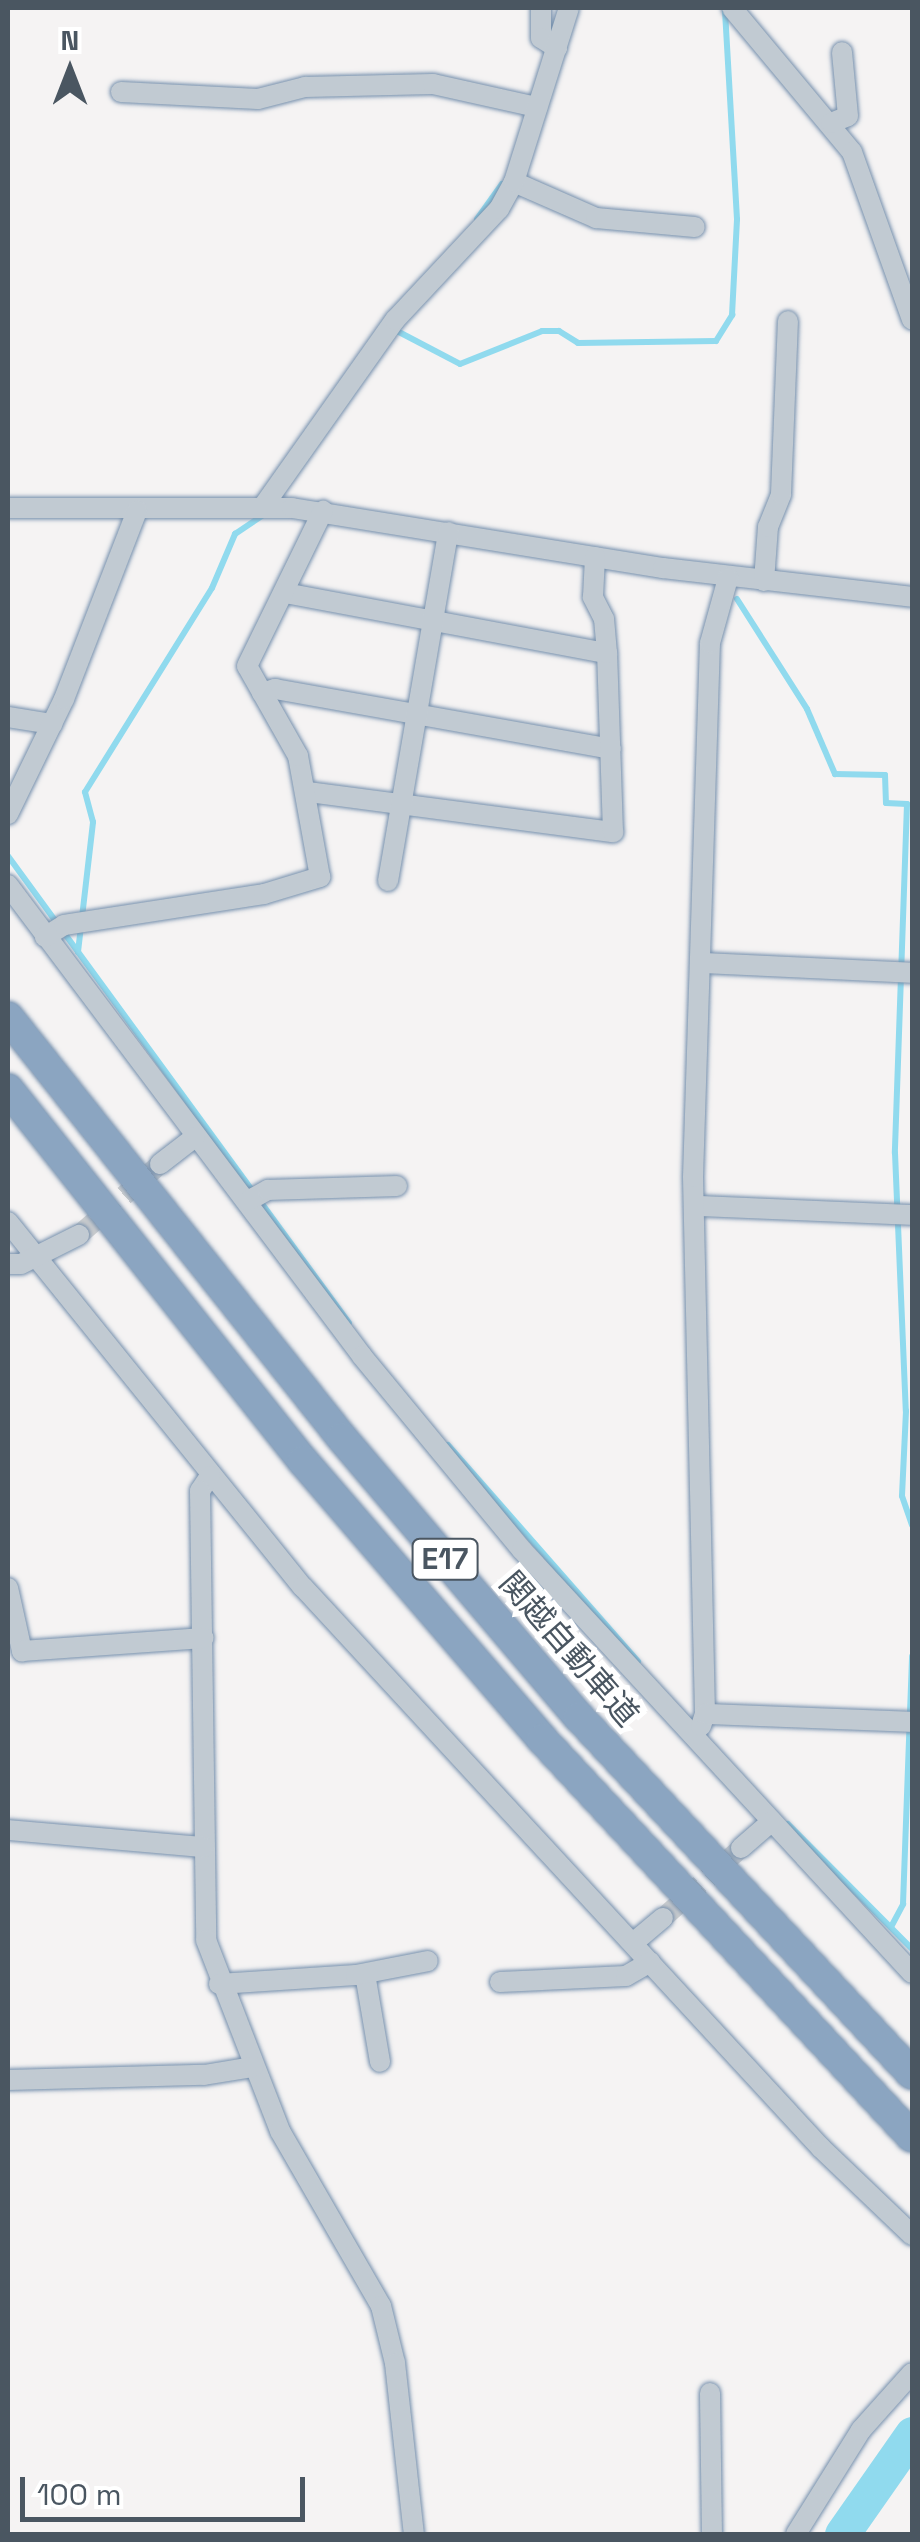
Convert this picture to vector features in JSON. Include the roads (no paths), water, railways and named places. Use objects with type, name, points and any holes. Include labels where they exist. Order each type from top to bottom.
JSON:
[{"type":"highway","name":"関越自動車道","points":[[8,1016],[294,1380],[580,1718],[912,2074]]},
{"type":"highway","name":"E17","points":[[8,1088],[303,1461],[542,1739],[912,2137]]},
{"type":"street","points":[[541,8],[550,46]]},
{"type":"street","points":[[264,506],[395,320],[486,230],[514,182],[538,107],[550,46],[569,8]]},
{"type":"street","points":[[732,8],[831,123],[866,180],[912,320]]},
{"type":"street","points":[[831,123],[848,116],[842,52]]},
{"type":"street","points":[[121,92],[258,99],[305,87],[433,84],[538,107]]},
{"type":"street","points":[[514,182],[596,218],[695,227]]},
{"type":"street","points":[[764,581],[768,527],[781,494],[788,321]]},
{"type":"street","points":[[8,508],[137,510],[264,506],[323,511],[728,578],[912,597]]},
{"type":"street","points":[[8,814],[52,724],[137,510]]},
{"type":"street","points":[[45,937],[64,925],[316,880],[323,865],[308,792],[291,739],[248,661],[286,592],[323,511]]},
{"type":"street","points":[[388,881],[448,532]]},
{"type":"street","points":[[308,792],[609,834],[616,823],[604,620],[593,597],[595,557]]},
{"type":"street","points":[[695,1742],[705,1714],[692,1281],[698,1206],[694,1177],[710,643],[728,578]]},
{"type":"street","points":[[286,592],[607,653]]},
{"type":"street","points":[[262,692],[275,689],[611,749]]},
{"type":"street","points":[[8,717],[52,724]]},
{"type":"street","points":[[8,885],[362,1356],[522,1550],[912,1973]]},
{"type":"street","points":[[703,963],[912,973]]},
{"type":"street","points":[[160,1164],[195,1138]]},
{"type":"street","points":[[248,1202],[268,1190],[397,1186]]},
{"type":"street","points":[[698,1206],[912,1215]]},
{"type":"street","points":[[8,1222],[303,1587],[821,2148],[912,2235]]},
{"type":"street","points":[[8,1264],[35,1258],[79,1235]]},
{"type":"street","points":[[210,1476],[200,1491],[204,1921],[219,1984],[295,2162],[381,2306],[395,2363],[414,2534]]},
{"type":"street","points":[[8,1588],[22,1651],[204,1638]]},
{"type":"street","points":[[705,1714],[912,1722]]},
{"type":"street","points":[[741,1848],[771,1822]]},
{"type":"street","points":[[8,1830],[203,1847]]},
{"type":"street","points":[[633,1943],[663,1918]]},
{"type":"street","points":[[219,1984],[365,1974],[428,1961]]},
{"type":"street","points":[[500,1982],[626,1976],[650,1962]]},
{"type":"street","points":[[365,1974],[380,2062]]},
{"type":"street","points":[[8,2080],[204,2075],[253,2067]]},
{"type":"street","points":[[796,2534],[862,2430],[912,2373]]},
{"type":"street","points":[[710,2393],[712,2534]]},
{"type":"waterway","points":[[397,331],[460,364],[542,331],[559,331],[578,343],[716,341],[732,315],[737,219],[725,9]]},
{"type":"waterway","points":[[477,219],[502,184]]},
{"type":"waterway","points":[[78,952],[93,822],[85,792],[212,588],[235,534],[263,515]]},
{"type":"waterway","points":[[737,599],[807,709],[835,774],[885,775],[886,803],[907,804],[895,1153],[906,1411],[902,1496],[912,1525]]},
{"type":"waterway","points":[[8,856],[349,1323]]},
{"type":"waterway","points":[[448,1445],[638,1661]]},
{"type":"waterway","points":[[891,1927],[903,1904],[912,1656]]},
{"type":"waterway","points":[[788,1824],[912,1949]]},
{"type":"waterway","points":[[842,2534],[912,2434]]},
{"type":"tunnel","points":[[79,1235],[160,1164]]},
{"type":"tunnel","points":[[663,1918],[741,1848]]}]
